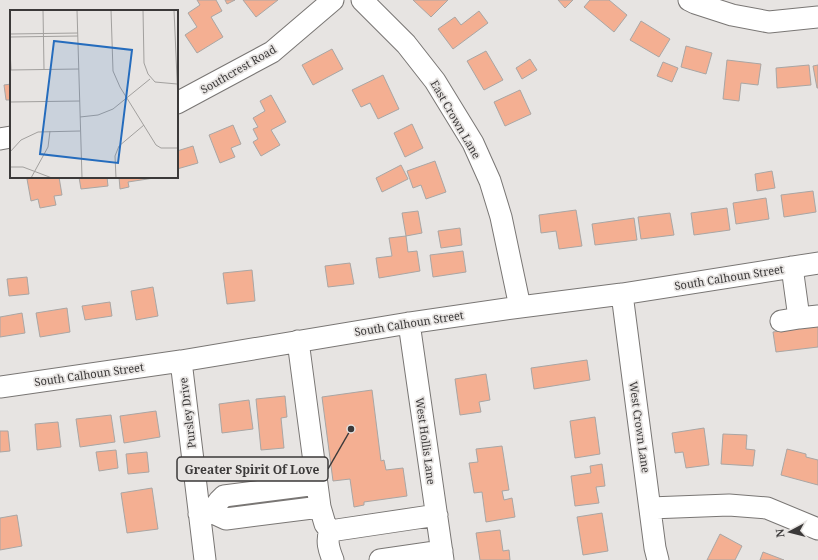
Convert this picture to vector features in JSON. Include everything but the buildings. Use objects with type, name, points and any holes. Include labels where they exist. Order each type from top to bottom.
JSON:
[{"type":"street","name":"Southcrest Road","points":[[178,102],[272,52],[333,0]]},
{"type":"street","name":"East Crown Lane","points":[[362,0],[406,44],[435,81],[473,143],[490,181],[501,217],[520,307]]},
{"type":"street","points":[[689,0],[732,15],[769,22],[818,17]]},
{"type":"street","points":[[0,139],[10,137]]},
{"type":"street","name":"South Calhoun Street","points":[[0,387],[181,361],[409,322],[622,294],[818,263]]},
{"type":"street","points":[[792,267],[799,318]]},
{"type":"street","name":"West Crown Lane","points":[[622,294],[655,548],[658,560]]},
{"type":"street","name":"West Hollis Lane","points":[[409,322],[442,556]]},
{"type":"street","points":[[298,341],[320,507],[325,524],[330,531]]},
{"type":"street","name":"Pursley Drive","points":[[181,361],[205,513],[205,560]]},
{"type":"street","points":[[205,513],[224,496],[317,484]]},
{"type":"street","points":[[650,508],[729,505],[767,508],[818,529]]},
{"type":"street","points":[[205,513],[226,519],[320,507]]},
{"type":"street","points":[[330,531],[437,516]]},
{"type":"street","points":[[330,531],[328,536],[328,547],[333,560]]},
{"type":"street","points":[[380,560],[442,556]]},
{"type":"place","name":"Greater Spirit Of Love","points":[[351,429]]}]
